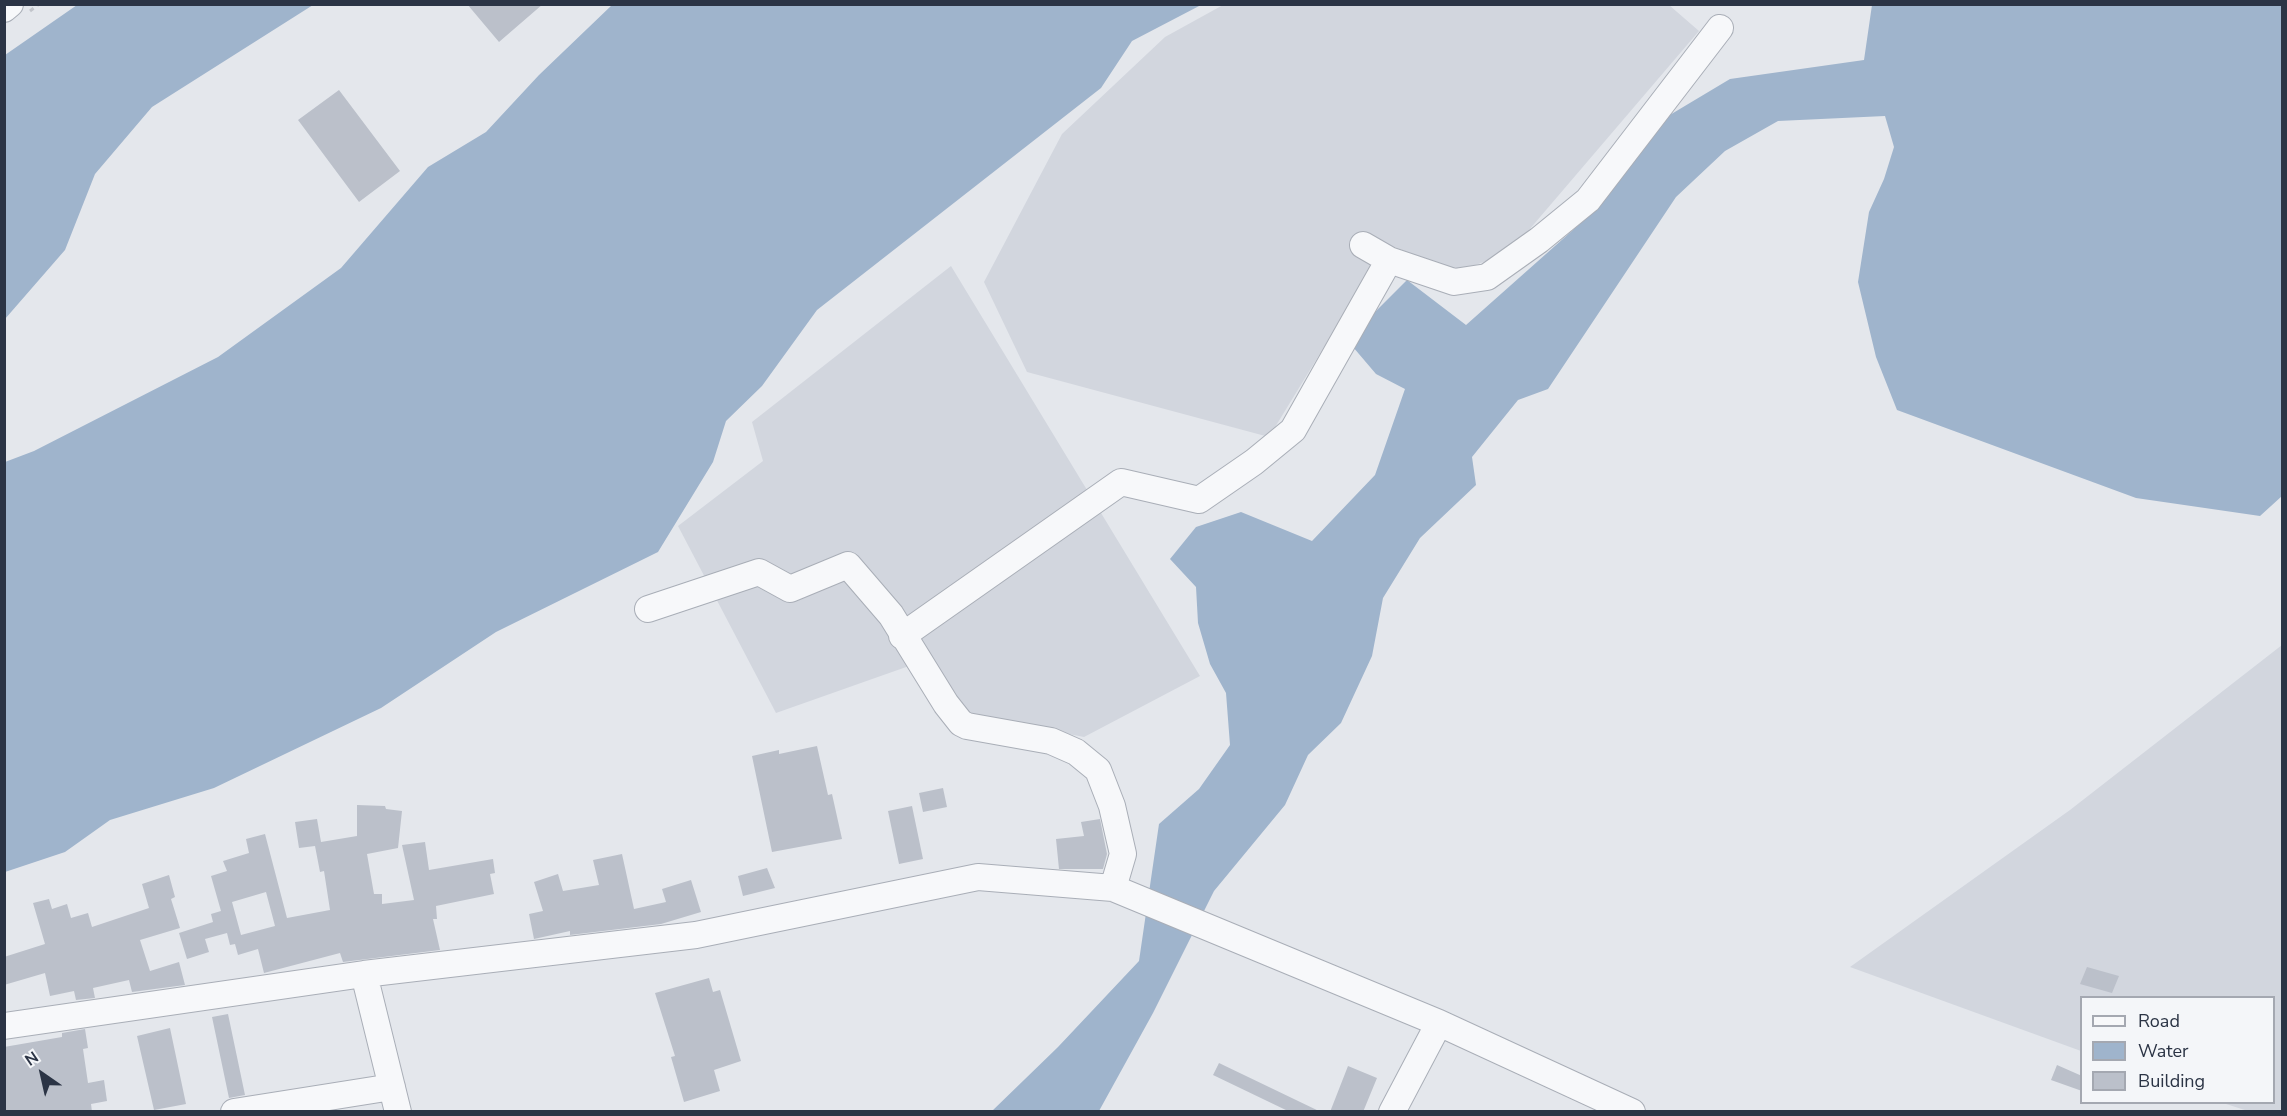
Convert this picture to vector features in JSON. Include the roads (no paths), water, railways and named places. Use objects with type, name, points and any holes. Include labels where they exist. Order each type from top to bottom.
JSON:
[{"type":"street","points":[[4,9],[10,4]]},
{"type":"street","points":[[1364,245],[1389,261],[1454,282],[1487,278],[1588,200],[1720,28]]},
{"type":"street","points":[[902,636],[1121,482],[1199,500],[1254,462],[1293,430],[1389,261]]},
{"type":"street","points":[[648,609],[759,572],[790,589],[848,565],[891,615],[902,636],[961,723],[1051,741],[1076,752],[1098,771],[1112,806],[1123,854],[1113,888]]},
{"type":"street","points":[[4,1026],[364,974],[696,935],[978,877],[1113,888],[1439,1023],[1632,1112]]},
{"type":"street","points":[[234,1112],[395,1099],[364,974]]},
{"type":"street","points":[[1392,1112],[1439,1023]]},
{"type":"water","points":[[77,5],[313,5],[152,107],[95,174],[65,250],[5,319],[5,55]]},
{"type":"water","points":[[612,5],[1201,5],[1132,41],[1101,88],[817,310],[762,386],[726,421],[713,462],[658,552],[496,632],[381,708],[214,788],[110,820],[65,852],[5,872],[5,462],[34,451],[218,357],[341,268],[428,167],[486,132],[539,75]]},
{"type":"water","points":[[1872,5],[2282,5],[2282,496],[2260,516],[2136,498],[1897,410],[1876,357],[1858,282],[1869,212],[1884,179],[1894,147],[1885,116],[1778,121],[1725,151],[1676,197],[1548,389],[1518,400],[1472,457],[1476,485],[1420,538],[1383,598],[1372,656],[1341,723],[1308,755],[1285,805],[1214,891],[1153,1013],[1099,1111],[991,1112],[1058,1047],[1139,961],[1159,824],[1199,789],[1230,745],[1226,693],[1210,664],[1198,623],[1196,587],[1170,559],[1196,527],[1241,512],[1312,541],[1375,475],[1405,389],[1376,374],[1353,347],[1374,313],[1407,280],[1466,325],[1591,214],[1638,134],[1730,79],[1864,60]]}]
